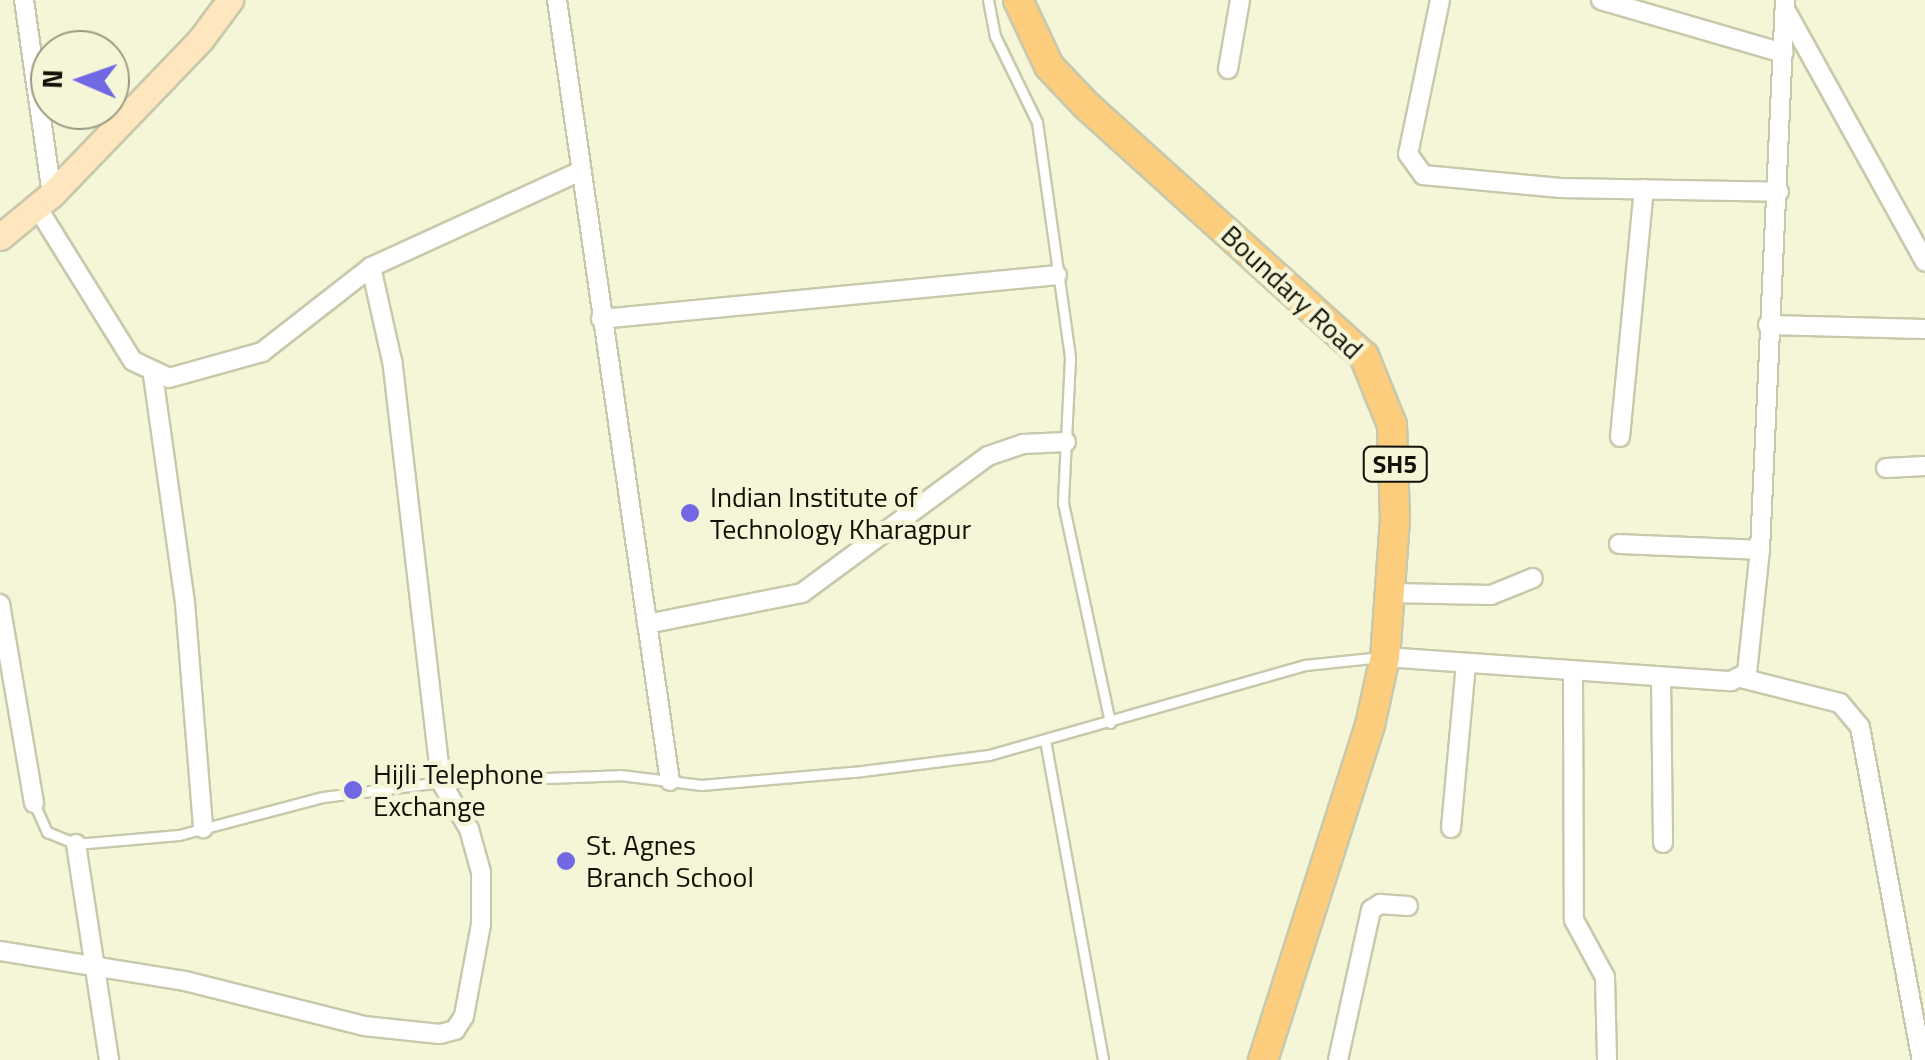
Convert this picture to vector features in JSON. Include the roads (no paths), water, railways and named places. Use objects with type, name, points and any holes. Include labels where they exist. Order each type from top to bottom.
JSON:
[{"type":"main road","name":"Boundary Road","points":[[1018,0],[1049,66],[1087,106],[1364,356],[1392,425],[1391,593],[1385,657],[1370,725],[1263,1060]]},
{"type":"street","points":[[24,0],[44,200],[133,361],[152,375],[187,376],[262,352],[371,268],[580,171]]},
{"type":"street","points":[[0,238],[44,200],[201,38],[230,0]]},
{"type":"street","points":[[557,0],[670,782]]},
{"type":"street","points":[[1228,70],[1240,0]]},
{"type":"street","points":[[1440,0],[1410,138],[1412,166],[1454,182],[1778,192]]},
{"type":"street","points":[[1601,0],[1783,53]]},
{"type":"street","points":[[1740,678],[1752,656],[1760,550],[1785,4]]},
{"type":"street","points":[[1785,4],[1925,262]]},
{"type":"street","points":[[1620,437],[1644,189]]},
{"type":"street","points":[[0,951],[95,966],[364,1026],[455,1030],[470,998],[481,872],[469,829],[441,782],[392,361],[371,268]]},
{"type":"street","points":[[601,319],[1057,274]]},
{"type":"street","points":[[1768,325],[1925,328]]},
{"type":"street","points":[[152,375],[186,603],[204,828]]},
{"type":"street","points":[[646,624],[802,593],[988,456],[1022,444],[1066,442]]},
{"type":"street","points":[[1886,468],[1925,466]]},
{"type":"street","points":[[1619,544],[1760,550]]},
{"type":"street","points":[[1391,593],[1491,595],[1534,578]]},
{"type":"street","points":[[0,604],[34,803]]},
{"type":"street","points":[[1385,657],[1661,678],[1740,678],[1840,703],[1860,727],[1922,1060]]},
{"type":"street","points":[[1452,828],[1466,664]]},
{"type":"street","points":[[1572,672],[1574,920],[1604,977],[1607,1060]]},
{"type":"street","points":[[1661,678],[1663,843]]},
{"type":"street","points":[[76,844],[109,1060]]},
{"type":"street","points":[[1338,1060],[1371,910],[1380,904],[1408,906]]},
{"type":"lane","points":[[988,0],[996,36],[1036,122],[1071,385],[1063,504],[1110,723]]},
{"type":"lane","points":[[34,803],[47,832],[76,844],[204,828],[323,797],[441,782],[605,775],[702,785],[854,772],[990,755],[1304,665],[1385,657]]},
{"type":"lane","points":[[1045,740],[1103,1060]]},
{"type":"place","name":"Indian Institute of Technology Kharagpur","points":[[690,513]]},
{"type":"place","name":"Hijli Telephone Exchange","points":[[353,790]]},
{"type":"place","name":"St. Agnes Branch School","points":[[566,861]]}]
